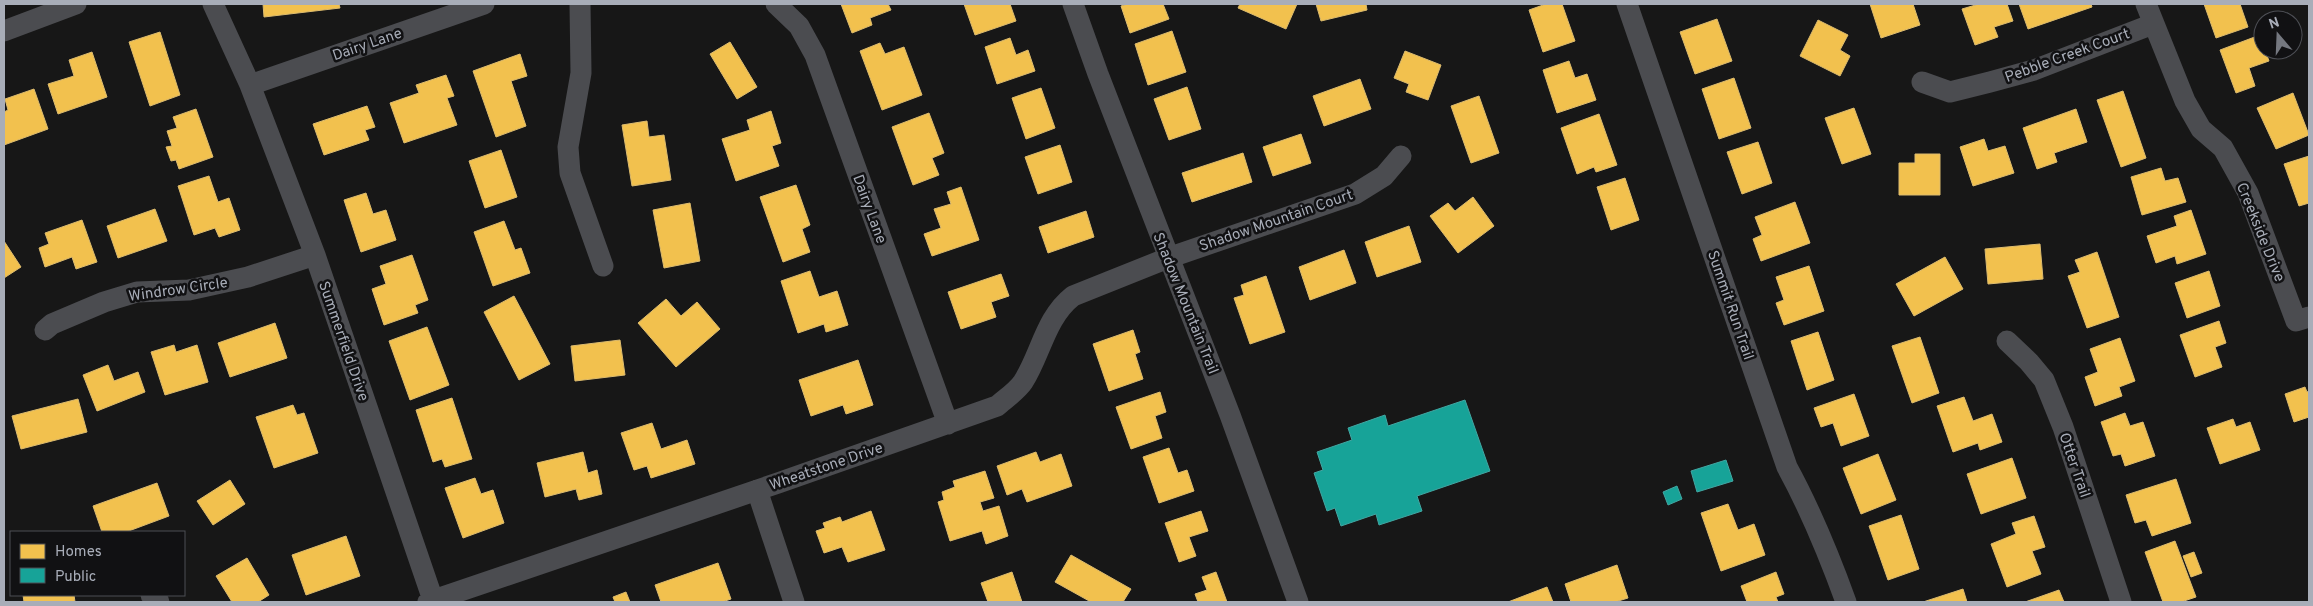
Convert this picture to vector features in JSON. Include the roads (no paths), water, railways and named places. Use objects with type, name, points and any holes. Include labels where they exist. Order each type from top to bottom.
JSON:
[{"type":"street","points":[[4,31],[76,4]]},
{"type":"street","name":"Summerfield Drive","points":[[213,4],[250,84],[315,255],[430,601]]},
{"type":"street","name":"Dairy Lane","points":[[250,84],[484,4]]},
{"type":"street","points":[[580,4],[581,73],[568,147],[570,173],[604,266]]},
{"type":"street","name":"Dairy Lane","points":[[776,4],[799,26],[815,55],[948,424]]},
{"type":"street","name":"Shadow Mountain Trail","points":[[1073,4],[1168,258],[1230,415],[1298,602]]},
{"type":"street","name":"Summit Run Trail","points":[[1627,4],[1787,467],[1806,501],[1828,550],[1846,602]]},
{"type":"street","name":"Creekside Drive","points":[[2146,4],[2193,115],[2201,129],[2223,148],[2248,193],[2296,321],[2309,317]]},
{"type":"street","name":"Pebble Creek Court","points":[[1922,82],[1950,92],[1982,84],[2034,70],[2153,24]]},
{"type":"street","name":"Shadow Mountain Court","points":[[1168,258],[1355,194],[1384,176],[1401,156]]},
{"type":"street","name":"Windrow Circle","points":[[45,330],[52,324],[104,302],[137,292],[188,290],[248,277],[315,255]]},
{"type":"street","name":"Wheatstone Drive","points":[[430,601],[997,406],[1022,383],[1052,318],[1062,304],[1073,296],[1168,258]]},
{"type":"street","name":"Otter Trail","points":[[2006,341],[2029,362],[2044,380],[2063,427],[2121,602]]},
{"type":"street","points":[[757,490],[794,602]]}]
